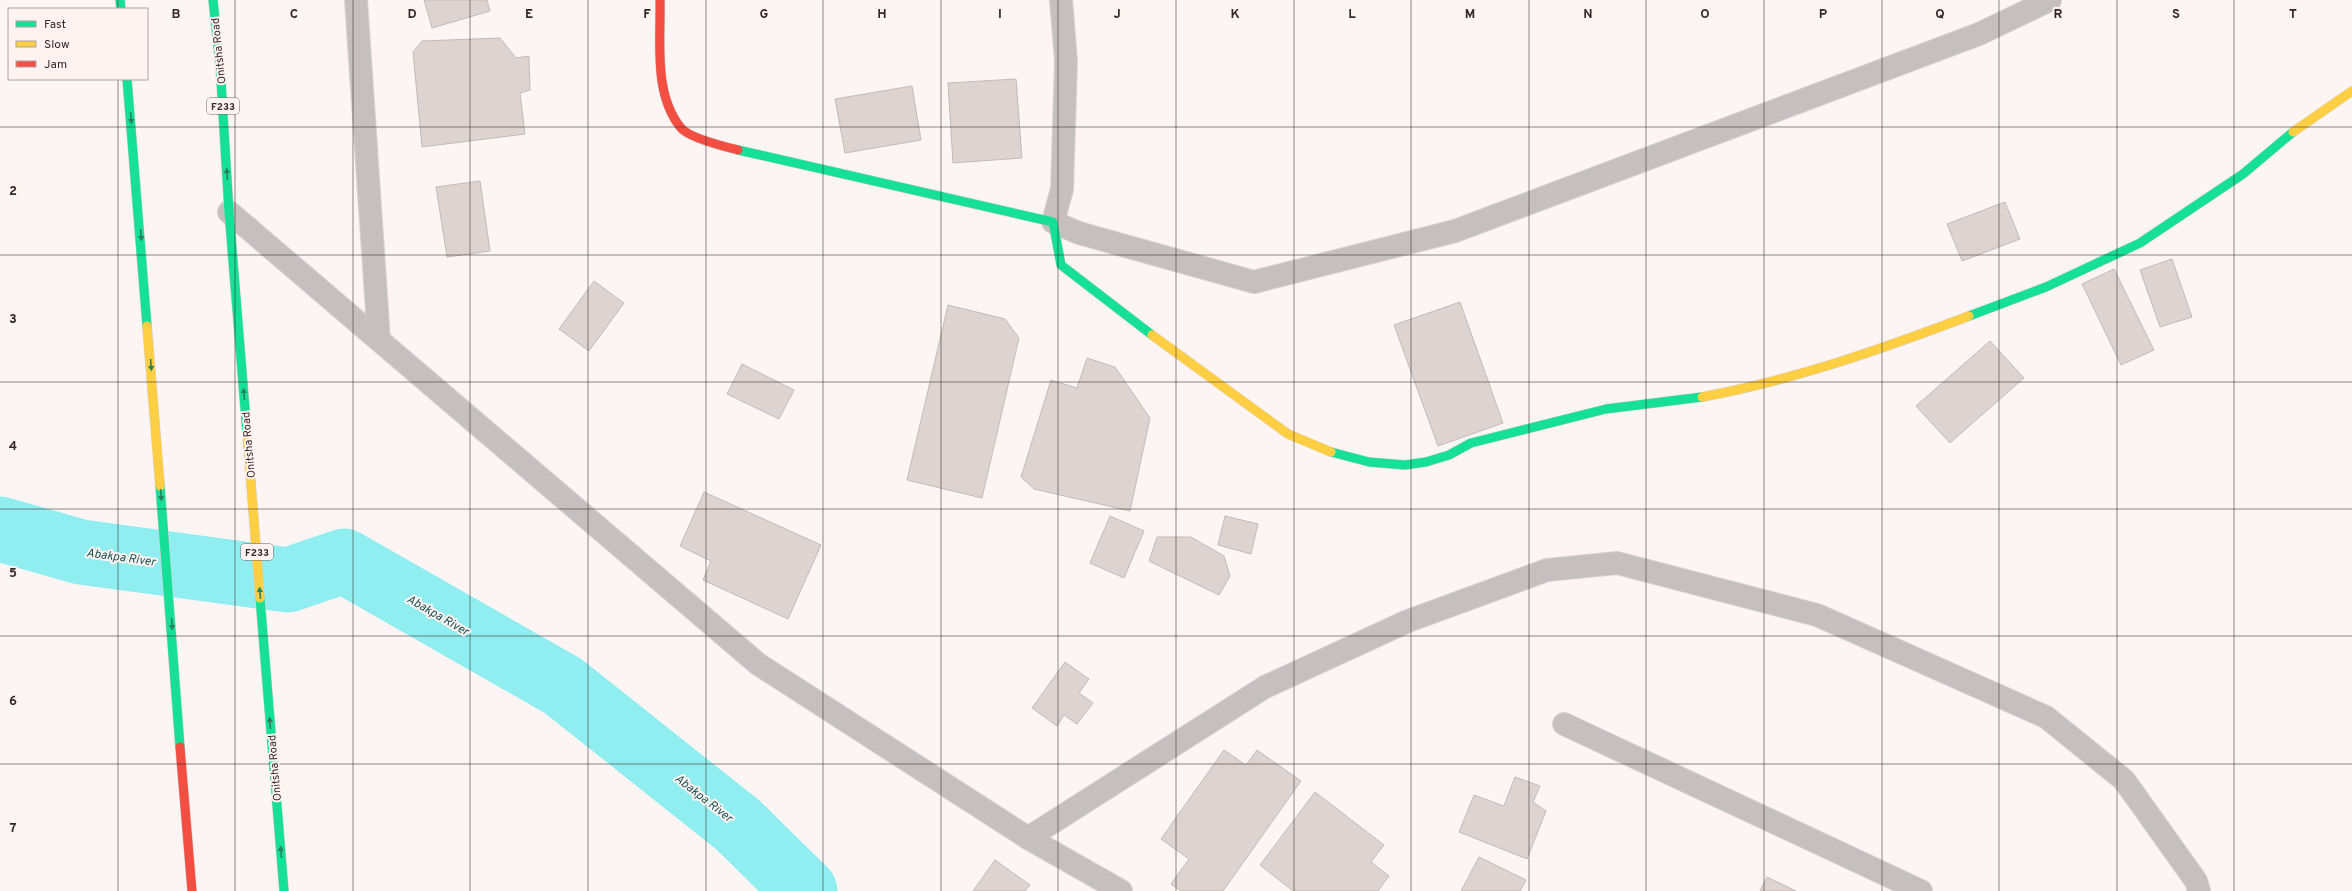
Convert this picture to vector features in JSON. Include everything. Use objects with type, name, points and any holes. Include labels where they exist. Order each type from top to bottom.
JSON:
[{"type":"street","name":"Onitsha Road","points":[[213,0],[220,65],[229,212],[284,891]]},
{"type":"street","points":[[356,0],[379,340]]},
{"type":"street","points":[[660,0],[660,69],[666,100],[682,129],[714,144],[1053,222],[1079,233],[1254,282],[1455,231],[1979,34],[2050,0]]},
{"type":"street","points":[[1061,0],[1066,61],[1063,182],[1053,222],[1061,265],[1126,316],[1288,434],[1320,449],[1369,462],[1405,464],[1426,462],[1449,455],[1471,443],[1599,410],[1637,404],[1677,402],[1746,389],[1874,352],[2046,287],[2140,242],[2191,210],[2243,174],[2300,127],[2352,91]]},
{"type":"street","points":[[127,80],[138,196],[192,891]]},
{"type":"street","points":[[229,212],[758,664],[1028,838],[1121,891]]},
{"type":"street","points":[[1028,838],[1264,687],[1408,621],[1547,570],[1617,563],[1817,615],[2046,717],[2124,780],[2196,881],[2199,891]]},
{"type":"street","points":[[1564,724],[1921,891]]},
{"type":"building","points":[[424,0],[487,0],[490,11],[432,28]]},
{"type":"building","points":[[500,38],[516,58],[529,56],[530,90],[520,93],[525,134],[422,147],[413,52],[422,41]]},
{"type":"building","points":[[1016,79],[1022,158],[953,163],[948,83]]},
{"type":"building","points":[[912,86],[921,140],[845,153],[835,99]]},
{"type":"building","points":[[480,181],[490,251],[447,257],[436,187]]},
{"type":"building","points":[[2005,202],[2020,239],[1962,261],[1947,224]]},
{"type":"building","points":[[2172,259],[2192,317],[2160,327],[2140,270]]},
{"type":"building","points":[[2114,269],[2154,350],[2121,365],[2082,284]]},
{"type":"building","points":[[594,281],[624,303],[589,351],[559,329]]},
{"type":"building","points":[[1460,302],[1503,423],[1438,446],[1394,325]]},
{"type":"building","points":[[948,305],[1005,319],[1019,338],[982,498],[907,480]]},
{"type":"building","points":[[1990,341],[2024,378],[1950,443],[1916,406]]},
{"type":"building","points":[[1087,358],[1115,367],[1150,418],[1130,511],[1034,489],[1021,477],[1051,380],[1077,388]]},
{"type":"building","points":[[742,364],[794,390],[779,419],[727,394]]},
{"type":"building","points":[[704,492],[821,545],[788,619],[703,580],[711,561],[680,546]]},
{"type":"building","points":[[1110,516],[1144,531],[1124,578],[1090,563]]},
{"type":"building","points":[[1225,516],[1258,524],[1251,554],[1218,545]]},
{"type":"building","points":[[1157,537],[1191,537],[1224,556],[1230,576],[1219,595],[1149,561]]},
{"type":"building","points":[[1065,662],[1089,679],[1079,693],[1093,703],[1077,724],[1064,715],[1057,726],[1032,708]]},
{"type":"building","points":[[1224,750],[1246,765],[1257,750],[1301,781],[1223,891],[1181,891],[1171,884],[1189,859],[1161,839]]},
{"type":"building","points":[[1515,777],[1540,786],[1533,802],[1546,811],[1527,859],[1459,832],[1474,795],[1504,806]]},
{"type":"building","points":[[1315,792],[1384,845],[1371,862],[1389,876],[1378,891],[1293,891],[1260,865]]},
{"type":"building","points":[[1479,857],[1526,880],[1520,891],[1461,891]]},
{"type":"building","points":[[995,860],[1030,885],[1025,891],[973,891]]},
{"type":"building","points":[[1767,877],[1796,891],[1760,891]]},
{"type":"waterway","name":"Abakpa River","points":[[0,529],[81,552],[288,580],[344,561],[563,686],[738,825],[805,891]]},
{"type":"traffic: fast","points":[[120,0],[121,8]]},
{"type":"traffic: fast","points":[[213,0],[220,65],[229,212],[247,433]]},
{"type":"traffic: fast","points":[[127,80],[147,326]]},
{"type":"traffic: fast","points":[[1969,316],[2046,287],[2140,243],[2243,174],[2293,132]]},
{"type":"traffic: fast","points":[[738,150],[1053,222],[1061,265],[1152,335]]},
{"type":"traffic: fast","points":[[1331,452],[1369,462],[1405,465],[1426,462],[1449,455],[1471,443],[1606,409],[1702,397]]},
{"type":"traffic: fast","points":[[160,486],[180,747]]},
{"type":"traffic: fast","points":[[260,598],[284,891]]},
{"type":"traffic: slow","points":[[2293,132],[2352,91]]},
{"type":"traffic: slow","points":[[1702,397],[1804,373],[1871,352],[1969,316]]},
{"type":"traffic: slow","points":[[147,326],[160,486]]},
{"type":"traffic: slow","points":[[1152,335],[1288,434],[1331,452]]},
{"type":"traffic: slow","points":[[247,433],[260,598]]},
{"type":"traffic: jam","points":[[660,0],[660,67],[666,99],[672,114],[685,132],[708,142],[738,150]]},
{"type":"traffic: jam","points":[[180,747],[192,891]]}]
